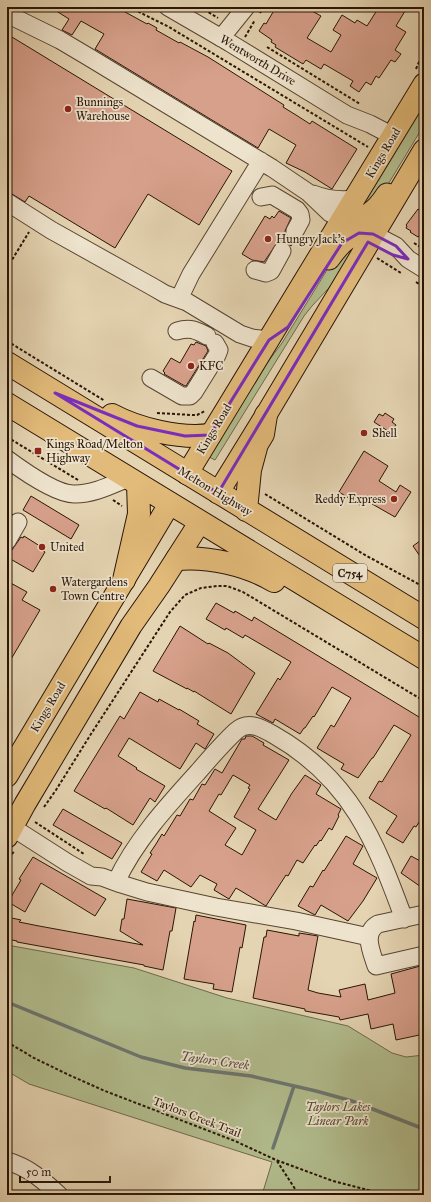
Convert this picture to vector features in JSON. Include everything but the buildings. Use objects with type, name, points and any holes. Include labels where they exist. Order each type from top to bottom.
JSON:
[{"type":"highway","name":"Melton Highway","points":[[7,363],[424,618]]},
{"type":"highway","points":[[55,393],[106,412],[137,426],[185,436],[210,435]]},
{"type":"highway","name":"C754","points":[[7,404],[424,658]]},
{"type":"highway","points":[[246,510],[250,470],[257,444],[262,434],[266,415]]},
{"type":"highway","name":"Kings Road","points":[[170,503],[187,474]]},
{"type":"highway","points":[[124,580],[139,514],[133,481]]},
{"type":"highway","points":[[200,522],[218,493]]},
{"type":"highway","points":[[176,559],[196,558],[253,570],[274,580],[372,640],[424,664]]},
{"type":"main road","name":"Kings Road","points":[[187,474],[355,199],[383,143],[422,88]]},
{"type":"main road","points":[[342,220],[361,218],[376,209],[424,133]]},
{"type":"main road","points":[[218,493],[424,150]]},
{"type":"main road","points":[[269,340],[288,327],[325,266],[342,243],[354,234],[359,233],[371,238]]},
{"type":"main road","name":"Kings Road","points":[[7,776],[170,503]]},
{"type":"main road","points":[[19,823],[131,626],[200,522]]},
{"type":"street","name":"Wentworth Drive","points":[[168,7],[233,34],[347,115],[365,132],[383,143]]},
{"type":"street","points":[[233,34],[246,8]]},
{"type":"street","points":[[7,14],[60,40],[261,161],[309,193],[330,213],[342,220]]},
{"type":"street","points":[[179,299],[191,274],[261,161]]},
{"type":"street","points":[[309,193],[339,201],[355,199]]},
{"type":"street","points":[[256,270],[266,273],[271,271],[301,218],[297,210],[272,195],[261,197]]},
{"type":"street","points":[[7,202],[64,237],[153,287],[187,302],[240,334],[252,338],[269,340]]},
{"type":"street","points":[[371,238],[396,246],[408,259],[424,268]]},
{"type":"street","points":[[151,378],[182,396],[190,396],[217,355],[219,350],[211,340],[190,328],[177,331]]},
{"type":"street","points":[[240,334],[248,344],[255,364]]},
{"type":"street","points":[[7,459],[66,494],[97,491],[133,481]]},
{"type":"street","points":[[7,541],[18,522]]},
{"type":"street","points":[[109,880],[127,862],[152,825],[170,802],[233,734],[245,726],[251,725],[259,727],[276,736],[332,779],[350,802],[372,838],[384,864],[404,919]]},
{"type":"street","points":[[19,823],[82,872],[91,876],[147,892],[369,937]]},
{"type":"street","points":[[424,914],[378,924],[372,929],[369,937],[376,966],[424,955]]},
{"type":"street","points":[[7,1161],[18,1164],[30,1171],[59,1195]]},
{"type":"path","points":[[129,7],[169,27],[383,143]]},
{"type":"path","points":[[200,7],[233,34]]},
{"type":"path","points":[[424,18],[422,27],[424,37]]},
{"type":"path","points":[[266,47],[364,106]]},
{"type":"path","points":[[7,268],[32,228]]},
{"type":"path","points":[[7,437],[124,507]]},
{"type":"path","points":[[264,493],[365,555],[424,587]]},
{"type":"path","points":[[40,812],[56,790],[170,612],[185,595],[200,588],[227,586],[242,592],[424,701]]},
{"type":"path","points":[[19,823],[88,857]]},
{"type":"path","name":"Taylors Creek Trail","points":[[7,1042],[34,1058],[105,1091],[235,1141],[276,1160],[333,1181],[387,1195]]},
{"type":"path","points":[[276,1160],[299,1195]]},
{"type":"highlighted area","points":[[359,233],[373,234],[396,246],[408,259],[393,255],[368,242],[218,493],[55,393],[137,426],[185,436],[210,435],[269,340],[288,327],[342,243]]},
{"type":"green space","points":[[424,101],[424,125],[384,191],[366,205],[364,201]]},
{"type":"green space","points":[[358,241],[339,277],[304,316],[215,460],[209,457],[264,367],[282,343],[335,257]]},
{"type":"green space","name":"Taylors Lakes Linear Park","points":[[7,945],[134,968],[227,998],[348,1026],[392,1053],[406,1057],[424,1055],[424,1195],[262,1195],[272,1162],[29,1084],[7,1071]]},
{"type":"waterway","name":"Taylors Creek","points":[[7,1002],[141,1057],[185,1068],[251,1076],[316,1091],[352,1101],[424,1129]]},
{"type":"waterway","points":[[273,1148],[294,1086]]},
{"type":"place","name":"Bunnings Warehouse","points":[[68,109]]},
{"type":"place","name":"Hungry Jack's","points":[[268,239]]},
{"type":"place","name":"KFC","points":[[191,366]]},
{"type":"place","name":"Shell","points":[[364,433]]},
{"type":"place","name":"Kings Road/Melton Highway","points":[[38,451]]},
{"type":"place","name":"Reddy Express","points":[[394,499]]},
{"type":"place","name":"United","points":[[42,547]]},
{"type":"place","name":"Watergardens Town Centre","points":[[53,589]]}]
